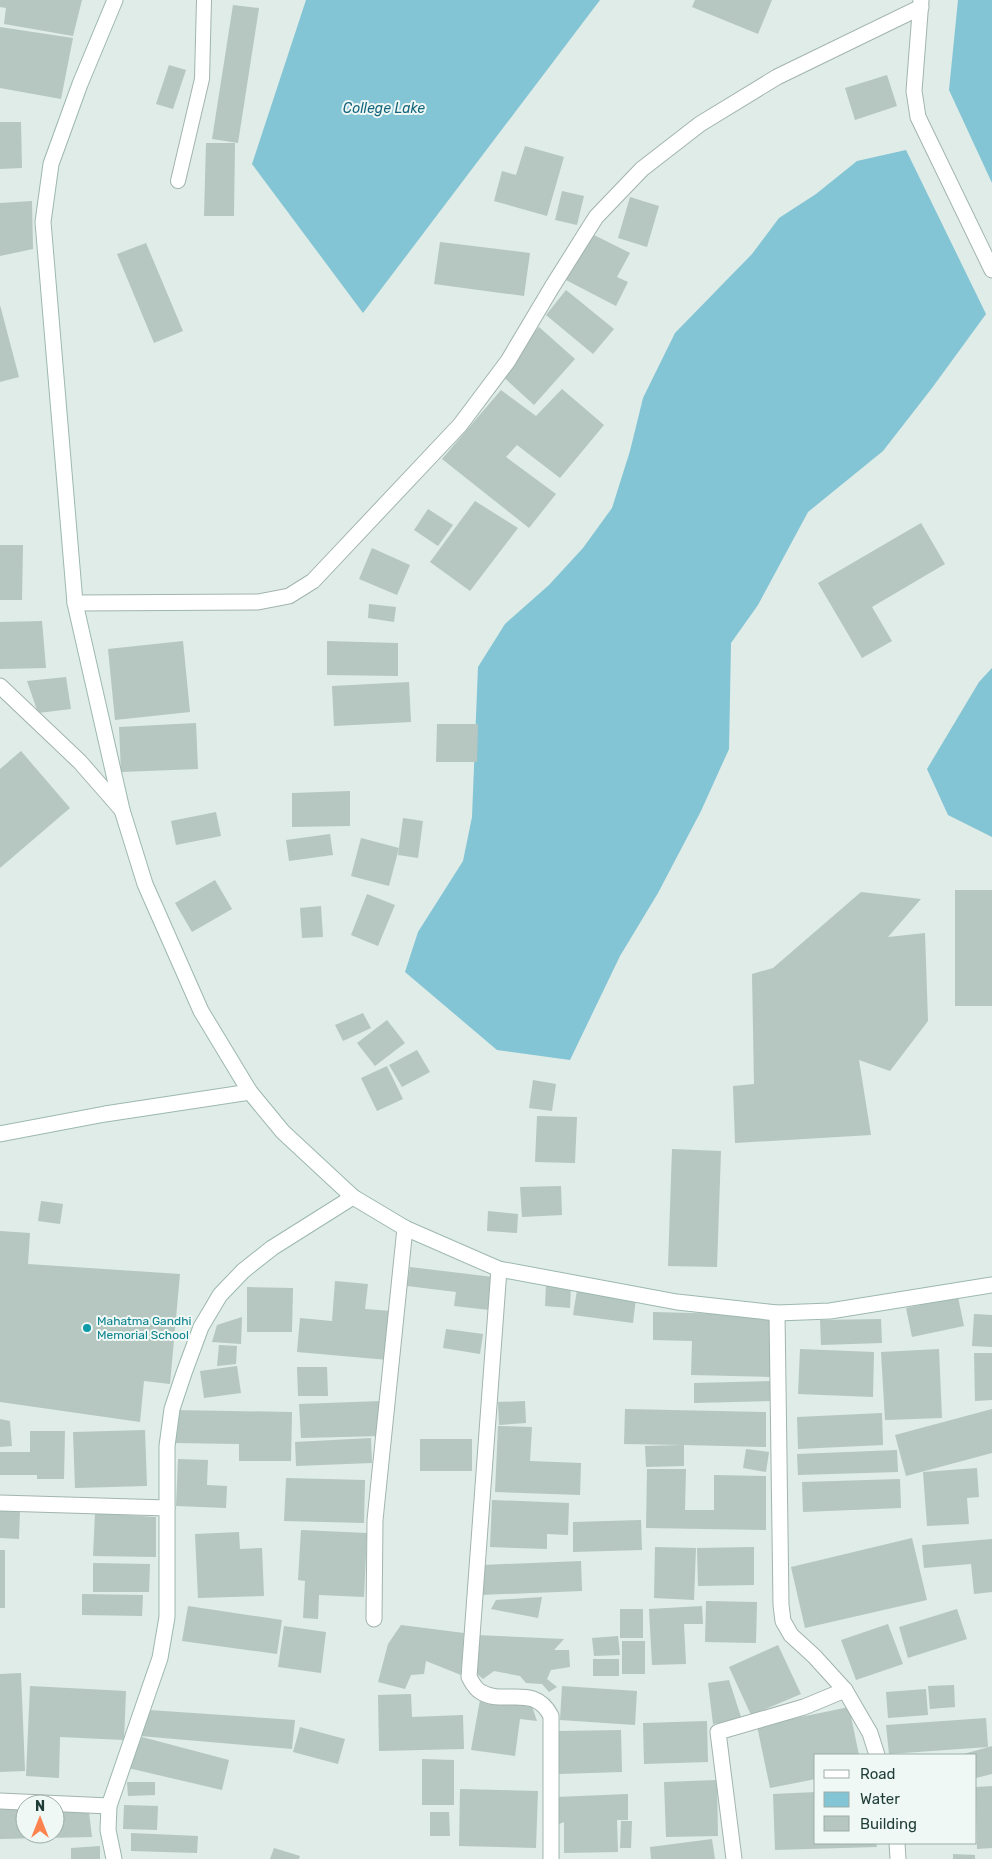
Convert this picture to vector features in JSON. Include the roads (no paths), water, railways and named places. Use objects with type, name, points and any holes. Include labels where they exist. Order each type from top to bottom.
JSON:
[{"type":"street","points":[[115,0],[80,84],[51,164],[43,222],[75,603],[122,810],[145,884],[201,1011],[250,1092],[283,1132],[353,1197],[405,1228],[499,1269],[677,1302],[778,1313],[830,1311],[992,1285]]},
{"type":"street","points":[[75,603],[258,602],[289,596],[313,581],[460,425],[508,361],[596,217],[642,169],[700,124],[778,77],[921,4]]},
{"type":"street","points":[[921,4],[914,92],[918,117],[992,270]]},
{"type":"street","points":[[0,686],[80,762],[122,810]]},
{"type":"street","points":[[0,1134],[105,1114],[250,1092]]},
{"type":"street","points":[[114,1859],[108,1830],[109,1806],[160,1658],[167,1617],[166,1446],[172,1409],[184,1373],[201,1327],[220,1294],[243,1271],[272,1248],[353,1197]]},
{"type":"street","points":[[374,1619],[375,1520],[405,1228]]},
{"type":"street","points":[[499,1269],[469,1677],[479,1691],[487,1695],[534,1698],[546,1706],[551,1716],[551,1859]]},
{"type":"street","points":[[778,1313],[781,1605],[784,1621],[791,1635],[814,1656],[845,1690],[870,1733],[877,1754]]},
{"type":"street","points":[[0,1503],[166,1508]]},
{"type":"street","points":[[734,1859],[718,1732],[804,1707],[845,1690]]},
{"type":"street","points":[[0,1801],[109,1806]]},
{"type":"street","points":[[896,1844],[898,1859]]},
{"type":"lane","points":[[178,181],[202,80],[204,0]]},
{"type":"water","name":"College Lake","points":[[306,0],[600,0],[363,313],[252,164]]},
{"type":"water","points":[[958,0],[992,0],[992,183],[949,90]]},
{"type":"water","points":[[906,150],[986,314],[883,451],[808,512],[758,605],[731,643],[729,749],[701,811],[658,893],[620,956],[570,1060],[497,1050],[405,972],[418,932],[463,861],[472,817],[478,667],[505,624],[549,585],[583,548],[612,508],[630,451],[643,398],[675,333],[752,254],[779,218],[816,194],[857,161]]},
{"type":"water","points":[[992,668],[992,837],[948,815],[927,769],[979,682]]},
{"type":"place","name":"Mahatma Gandhi Memorial School","points":[[87,1328]]}]
